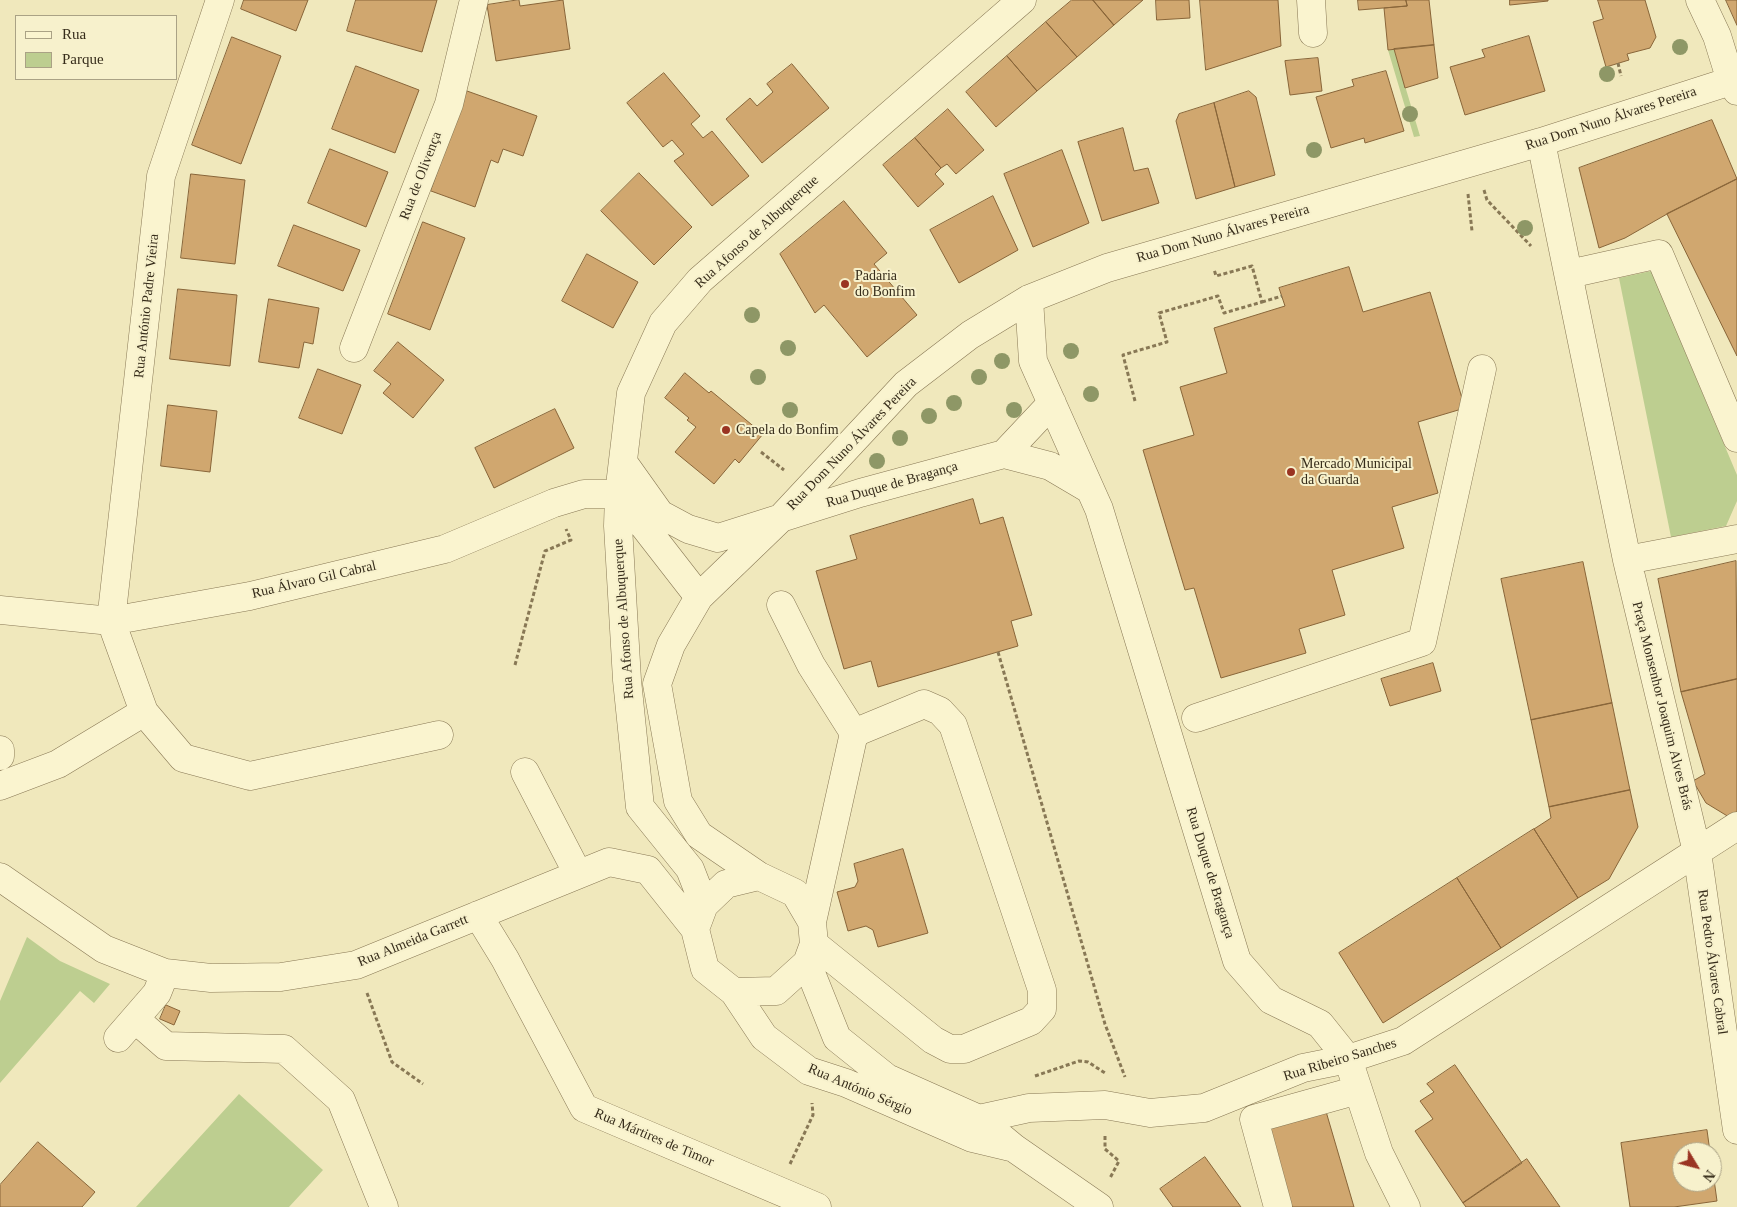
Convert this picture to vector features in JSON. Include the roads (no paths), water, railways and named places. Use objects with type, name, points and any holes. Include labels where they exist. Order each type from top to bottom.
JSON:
[{"type":"street","name":"Rua António Padre Vieira","points":[[111,621],[161,176],[220,0]]},
{"type":"street","name":"Rua de Olivença","points":[[354,348],[449,104],[474,0]]},
{"type":"street","name":"Rua Afonso de Albuquerque","points":[[700,917],[690,869],[640,807],[627,680],[618,526],[622,462],[631,393],[663,323],[700,280],[1022,0]]},
{"type":"street","points":[[1311,0],[1313,33]]},
{"type":"street","points":[[1700,0],[1717,36],[1735,84]]},
{"type":"street","name":"Rua Dom Nuno Álvares Pereira","points":[[759,876],[699,835],[678,801],[657,684],[670,644],[699,597],[781,518],[906,384],[970,334],[1029,299],[1107,268],[1735,84]]},
{"type":"street","name":"Praça Monsenhor Joaquim Alves Brás","points":[[1541,142],[1627,560],[1697,852]]},
{"type":"street","points":[[1569,274],[1659,254],[1737,438]]},
{"type":"street","name":"Rua Duque de Bragança","points":[[1029,299],[1033,361],[1099,509],[1237,961],[1271,1000],[1320,1024],[1348,1059],[1379,1153],[1406,1207]]},
{"type":"street","points":[[1196,718],[1422,642],[1482,369]]},
{"type":"street","points":[[1004,454],[1052,403]]},
{"type":"street","name":"Rua Duque de Bragança","points":[[781,518],[860,493],[1004,454],[1050,466],[1089,489]]},
{"type":"street","name":"Rua Dom Nuno Álvares Pereira","points":[[622,462],[660,514],[688,529],[718,538],[781,518]]},
{"type":"street","name":"Rua Álvaro Gil Cabral","points":[[0,610],[111,621],[250,596],[445,549],[554,503],[584,494],[619,494]]},
{"type":"street","points":[[619,494],[699,597]]},
{"type":"street","points":[[1627,560],[1737,539]]},
{"type":"street","points":[[781,605],[811,665],[854,733],[811,943],[776,991],[734,992],[705,969],[700,917],[726,884],[759,876],[795,893],[811,943],[933,1040],[950,1049],[964,1049],[1031,1021],[1042,1008],[1042,990],[953,725],[940,711],[924,704],[854,733]]},
{"type":"street","points":[[111,621],[144,712],[183,758],[250,776],[439,735]]},
{"type":"street","points":[[0,786],[58,764],[144,712]]},
{"type":"street","points":[[0,750],[0,756]]},
{"type":"street","points":[[525,772],[578,874]]},
{"type":"street","name":"Rua Ribeiro Sanches","points":[[979,1119],[1029,1108],[1105,1105],[1150,1113],[1204,1108],[1303,1068],[1348,1059],[1403,1041],[1737,826]]},
{"type":"street","name":"Rua Pedro Álvares Cabral","points":[[1697,852],[1737,1130]]},
{"type":"street","name":"Rua Almeida Garrett","points":[[0,876],[104,949],[165,973],[211,978],[281,977],[356,965],[609,862],[648,870],[700,917]]},
{"type":"street","name":"Rua Mártires de Timor","points":[[478,915],[505,959],[584,1108],[817,1207]]},
{"type":"street","name":"Rua António Sérgio","points":[[811,943],[837,1038],[887,1078],[979,1119],[1014,1148],[1098,1205]]},
{"type":"street","points":[[165,973],[157,993],[126,1029],[166,1046],[284,1049],[341,1100],[384,1207]]},
{"type":"street","name":"Rua António Sérgio","points":[[734,992],[764,1037],[809,1070],[846,1083],[972,1138],[1014,1148]]},
{"type":"street","points":[[1278,1207],[1254,1119],[1358,1090]]},
{"type":"place","name":"Padaria do Bonfim","points":[[845,284]]},
{"type":"place","name":"Capela do Bonfim","points":[[726,430]]},
{"type":"place","name":"Mercado Municipal da Guarda","points":[[1291,472]]}]
